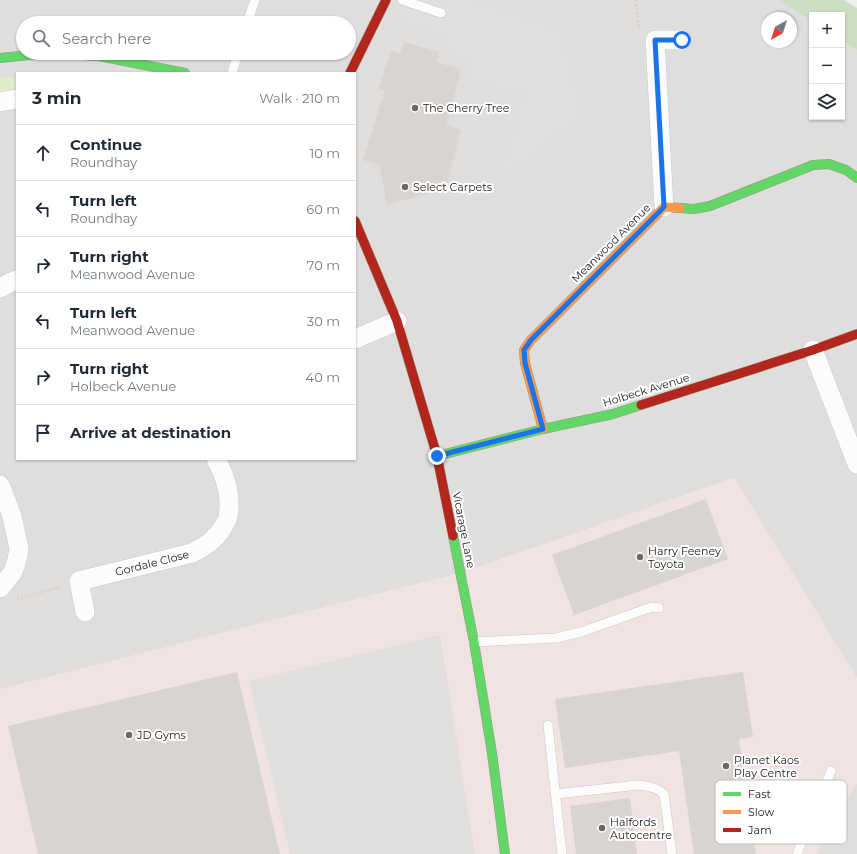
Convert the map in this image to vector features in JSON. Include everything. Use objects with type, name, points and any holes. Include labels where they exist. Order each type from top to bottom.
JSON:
[{"type":"street","points":[[350,72],[385,0]]},
{"type":"street","points":[[664,207],[655,40],[682,40]]},
{"type":"street","points":[[0,58],[16,56]]},
{"type":"street","points":[[119,60],[180,72]]},
{"type":"street","points":[[0,102],[16,99]]},
{"type":"street","name":"Meanwood Avenue","points":[[543,429],[525,363],[524,350],[531,340],[664,207],[694,209],[710,206],[813,165],[829,164],[846,170],[857,178]]},
{"type":"street","name":"Vicarage Lane","points":[[356,223],[397,321],[437,456],[474,642],[492,753],[505,854]]},
{"type":"street","points":[[0,288],[16,280]]},
{"type":"street","points":[[356,338],[397,321]]},
{"type":"street","name":"Holbeck Avenue","points":[[437,456],[543,429],[614,414],[813,350],[857,334]]},
{"type":"street","points":[[813,350],[857,464]]},
{"type":"street","name":"Gordale Close","points":[[79,581],[192,553],[203,548],[212,541],[222,530],[228,518],[228,490],[216,460]]},
{"type":"street","points":[[0,485],[12,516],[19,549],[17,560],[5,592]]},
{"type":"street","points":[[79,581],[85,612]]},
{"type":"lane","points":[[249,16],[255,0]]},
{"type":"lane","points":[[402,0],[441,13]]},
{"type":"lane","points":[[232,72],[236,60]]},
{"type":"lane","points":[[474,642],[556,638],[581,632],[652,607],[659,608]]},
{"type":"lane","points":[[548,725],[562,854]]},
{"type":"lane","points":[[827,780],[831,771]]},
{"type":"lane","points":[[556,794],[638,785],[660,790],[664,794],[672,854]]},
{"type":"lane","points":[[797,854],[801,844]]},
{"type":"path","points":[[636,0],[638,29],[655,40]]},
{"type":"path","points":[[5,592],[16,600],[79,581]]},
{"type":"shaded area","points":[[0,0],[779,0],[809,19],[809,120],[845,120],[845,42],[857,50],[857,678],[734,478],[461,573],[0,689]]},
{"type":"shaded area","points":[[396,0],[477,0],[560,28],[585,115],[519,167],[500,173],[522,95],[465,81],[470,62],[439,52],[443,37],[389,19]]},
{"type":"shaded area","points":[[734,478],[857,678],[857,783],[847,797],[847,780],[715,780],[715,844],[821,844],[817,854],[0,854],[0,689],[461,573]]},
{"type":"shaded area","points":[[440,635],[475,854],[290,854],[249,681]]},
{"type":"shaded area","points":[[857,783],[857,854],[817,854],[821,844],[847,844],[847,797]]},
{"type":"green space","points":[[779,0],[843,0],[857,8],[857,50],[845,42],[845,12],[809,12],[809,19]]},
{"type":"green space","points":[[16,76],[16,99],[0,102],[0,78]]},
{"type":"building","name":"The Cherry Tree","points":[[404,42],[439,52],[436,62],[461,70],[446,125],[461,130],[448,180],[449,188],[387,205],[380,165],[363,160],[385,90],[379,89],[391,50],[400,53]]},
{"type":"building","name":"Harry Feeney Toyota","points":[[706,499],[728,559],[574,615],[552,555]]},
{"type":"building","points":[[237,672],[280,854],[38,854],[8,726]]},
{"type":"building","points":[[743,672],[753,737],[739,739],[745,780],[715,780],[715,844],[755,844],[756,854],[694,854],[679,751],[565,768],[555,699]]},
{"type":"building","points":[[630,798],[637,854],[576,854],[570,806]]},
{"type":"traffic: fast","points":[[0,58],[16,56]]},
{"type":"traffic: fast","points":[[119,60],[180,72]]},
{"type":"traffic: fast","points":[[680,208],[694,209],[710,206],[813,165],[829,164],[846,170],[857,178]]},
{"type":"traffic: fast","points":[[437,456],[543,429],[613,414],[641,405]]},
{"type":"traffic: fast","points":[[453,536],[474,642],[492,753],[505,854]]},
{"type":"traffic: slow","points":[[543,429],[525,363],[524,350],[531,340],[664,207],[680,208]]},
{"type":"traffic: jam","points":[[350,72],[386,0]]},
{"type":"traffic: jam","points":[[356,223],[397,321],[437,456],[453,536]]},
{"type":"traffic: jam","points":[[641,405],[813,350],[857,334]]},
{"type":"place","name":"The Cherry Tree","points":[[415,108]]},
{"type":"place","name":"Select Carpets","points":[[405,187]]},
{"type":"place","name":"Harry Feeney Toyota","points":[[640,557]]},
{"type":"place","name":"JD Gyms","points":[[129,735]]},
{"type":"place","name":"Planet Kaos Play Centre","points":[[726,766]]},
{"type":"place","name":"Halfords Autocentre","points":[[602,828]]},
{"type":"route","points":[[437,456],[543,429],[525,363],[524,350],[531,340],[664,207],[655,40],[682,40]]}]
